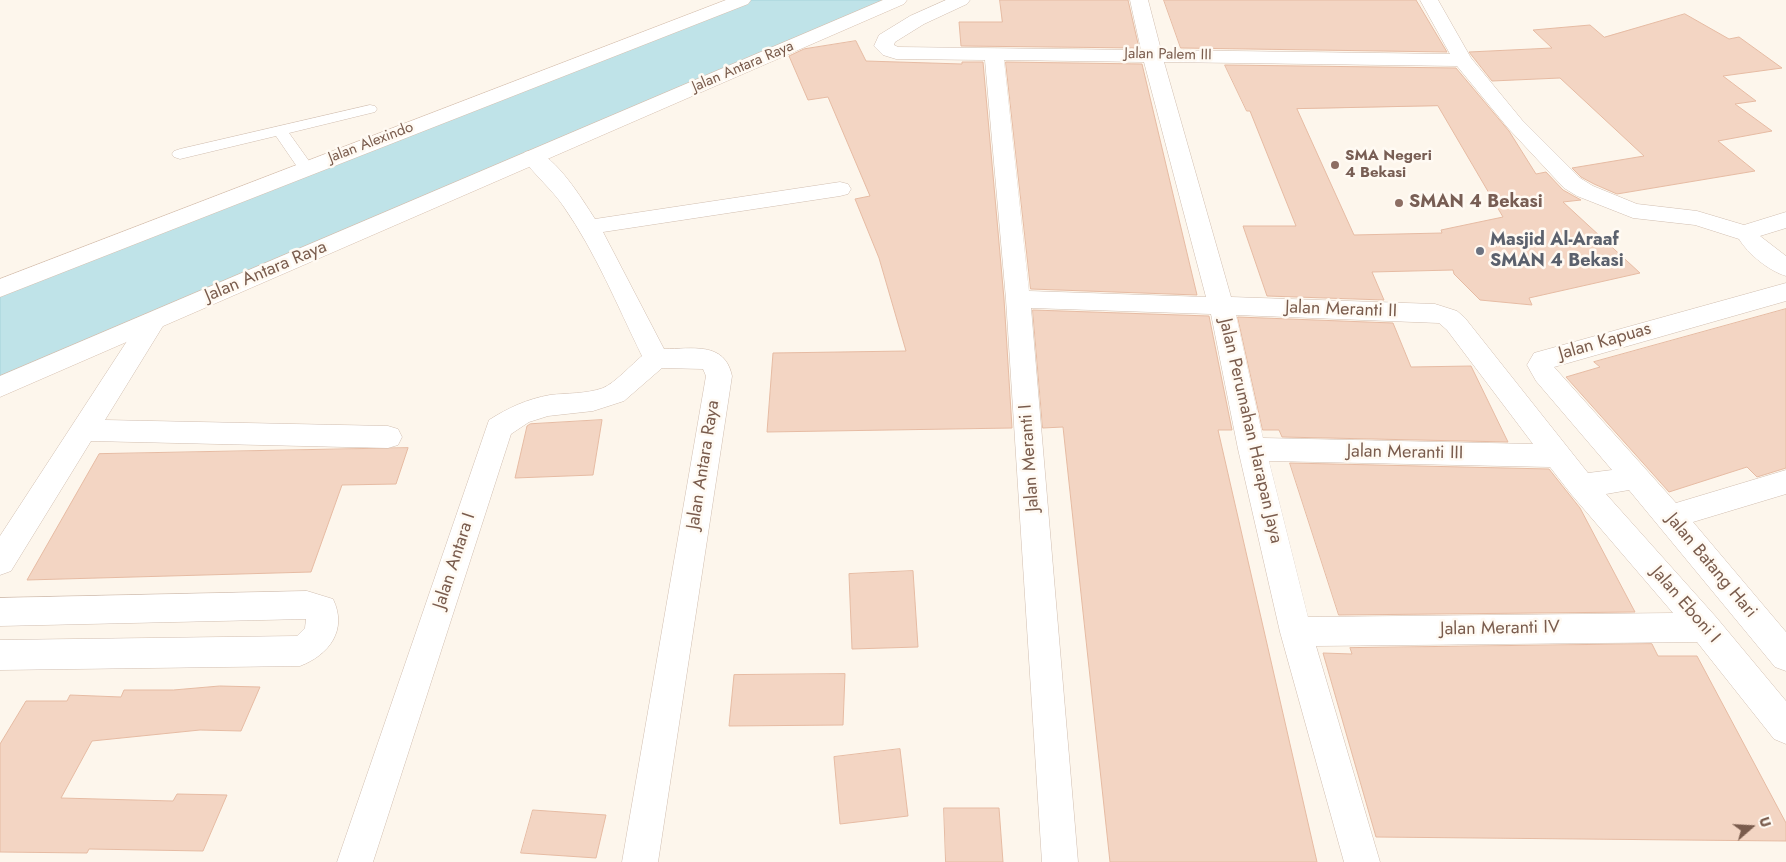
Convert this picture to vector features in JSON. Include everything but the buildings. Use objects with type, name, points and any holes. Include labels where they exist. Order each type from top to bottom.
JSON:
[{"type":"street","name":"Jalan Alexindo","points":[[0,288],[742,0]]},
{"type":"street","name":"Jalan Antara Raya","points":[[0,387],[898,0]]},
{"type":"street","name":"Jalan Palem III","points":[[961,0],[917,20],[886,39],[883,44],[886,48],[896,53],[1463,60]]},
{"type":"street","name":"Jalan Perumahan Harapan Jaya","points":[[1139,0],[1152,55],[1221,305],[1252,449],[1296,632],[1362,862]]},
{"type":"street","points":[[1430,0],[1463,60],[1515,124],[1572,183],[1585,191],[1633,211],[1697,218],[1748,234],[1752,242],[1786,268]]},
{"type":"street","name":"Jalan Meranti I","points":[[994,54],[1018,299],[1060,862]]},
{"type":"street","points":[[532,158],[551,174],[589,227],[656,358]]},
{"type":"street","points":[[589,227],[840,189]]},
{"type":"street","points":[[1748,234],[1755,228],[1786,220]]},
{"type":"street","name":"Jalan Kapuas","points":[[1630,478],[1545,374],[1540,365],[1543,360],[1786,292]]},
{"type":"street","name":"Jalan Meranti II","points":[[1018,299],[1435,313],[1448,317],[1456,324],[1558,456],[1589,485]]},
{"type":"street","points":[[0,562],[152,321]]},
{"type":"street","name":"Jalan Antara Raya","points":[[640,862],[719,376],[718,366],[709,359],[656,358]]},
{"type":"street","name":"Jalan Antara I","points":[[355,862],[499,428],[520,414],[548,406],[593,401],[615,394],[656,358]]},
{"type":"street","points":[[84,430],[388,437]]},
{"type":"street","name":"Jalan Meranti III","points":[[1252,449],[1558,456]]},
{"type":"street","points":[[1589,485],[1630,478]]},
{"type":"street","name":"Jalan Batang Hari","points":[[1630,478],[1670,517],[1786,656]]},
{"type":"street","points":[[1670,517],[1786,482]]},
{"type":"street","name":"Jalan Eboni I","points":[[1589,485],[1786,727]]},
{"type":"street","points":[[0,612],[307,605],[322,609],[324,623],[320,635],[311,647],[300,651],[0,655]]},
{"type":"street","name":"Jalan Meranti IV","points":[[1296,632],[1705,627]]},
{"type":"lane","points":[[180,154],[370,109]]},
{"type":"lane","points":[[279,130],[306,168]]},
{"type":"water","points":[[741,0],[897,0],[0,379],[0,289]]},
{"type":"place","name":"SMA Negeri 4 Bekasi","points":[[1335,165]]},
{"type":"place","name":"SMAN 4 Bekasi","points":[[1399,203]]},
{"type":"place","name":"Masjid Al-Araaf SMAN 4 Bekasi","points":[[1480,251]]}]
